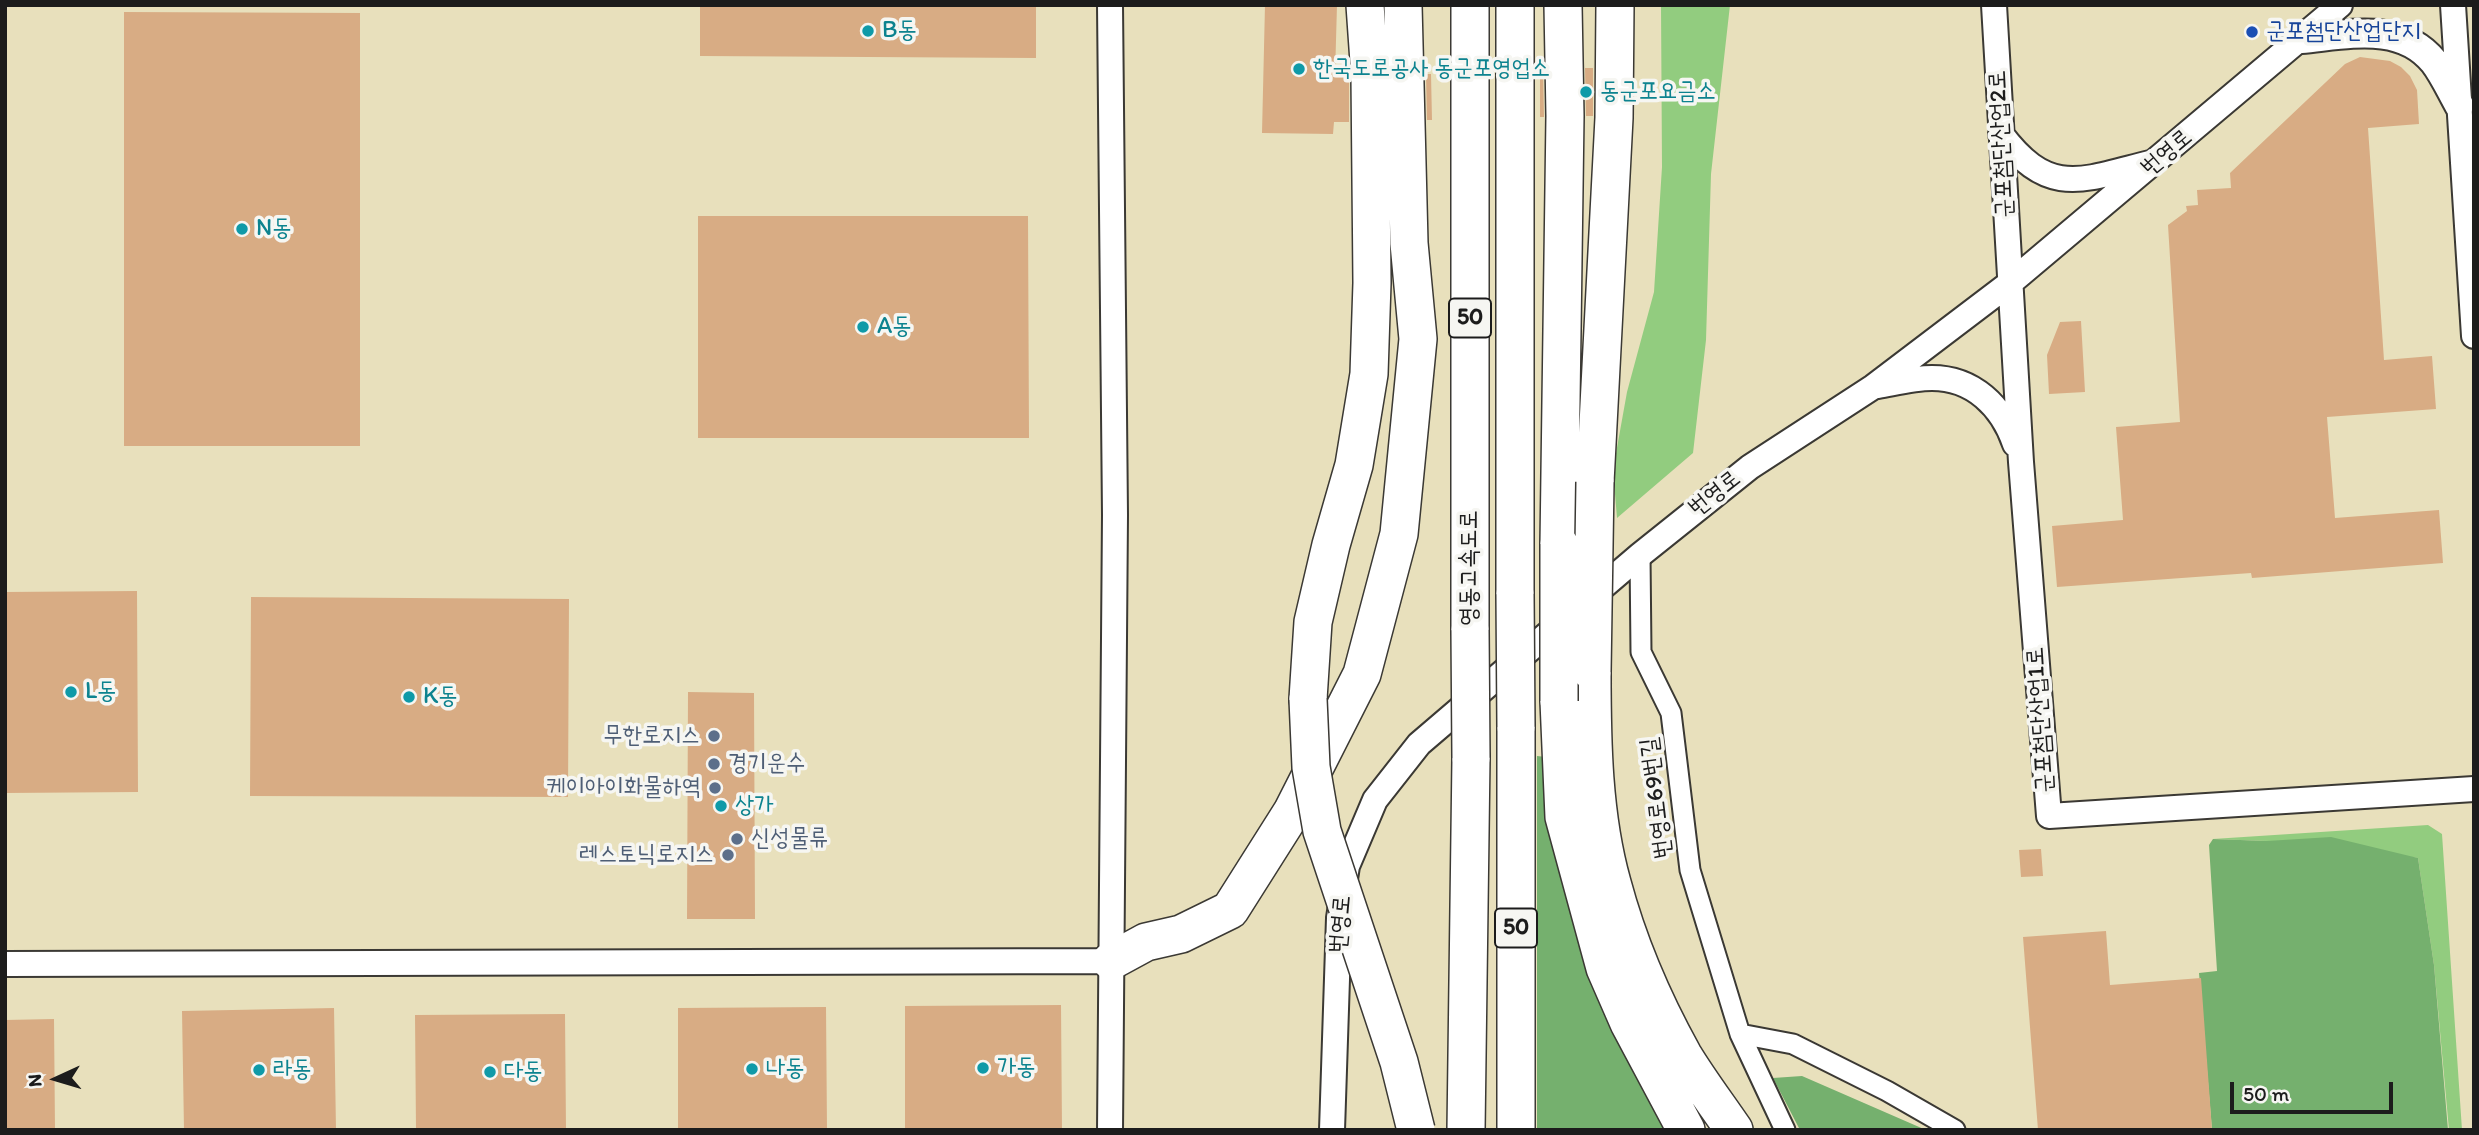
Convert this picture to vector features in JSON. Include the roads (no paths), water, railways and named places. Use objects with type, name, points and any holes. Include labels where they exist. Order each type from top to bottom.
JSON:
[{"type":"highway","points":[[1365,5],[1370,89],[1372,283],[1369,374],[1354,465],[1313,622],[1308,699],[1311,767],[1322,831],[1399,1062],[1416,1130]]},
{"type":"highway","points":[[1111,961],[1146,942],[1181,933],[1230,910],[1292,811],[1362,674],[1399,534],[1418,339],[1409,243],[1403,5]]},
{"type":"highway","name":"영동고속도로","points":[[1466,1130],[1471,758],[1470,5]]},
{"type":"highway","name":"영동고속도로","points":[[1515,5],[1516,1130]]},
{"type":"highway","points":[[1563,5],[1565,116],[1559,701],[1564,817],[1605,968],[1629,1023],[1686,1130]]},
{"type":"highway","points":[[1615,5],[1614,118],[1595,482],[1592,738],[1598,804],[1611,882],[1632,947],[1653,997],[1684,1056],[1734,1130]]},
{"type":"main road","points":[[2301,39],[2360,33],[2388,34],[2406,39],[2419,47],[2434,63],[2459,104]]},
{"type":"street","points":[[1110,5],[1115,515],[1110,1130]]},
{"type":"street","name":"군포첨단산업2로","points":[[1994,5],[2010,283]]},
{"type":"street","name":"번영로","points":[[1332,1130],[1339,918],[1348,866],[1376,800],[1419,744],[1640,555],[1750,467],[1873,387],[2010,283],[2340,5]]},
{"type":"street","points":[[2453,5],[2474,336]]},
{"type":"street","points":[[2001,134],[2016,153],[2039,172],[2057,177],[2090,178],[2157,161]]},
{"type":"street","name":"군포첨단산업1로","points":[[2010,283],[2049,816],[2474,789]]},
{"type":"street","points":[[1873,387],[1930,378],[1949,379],[1972,386],[2000,412],[2012,434],[2021,462]]},
{"type":"street","name":"번영로69번길","points":[[1640,555],[1640,652],[1671,713],[1690,870],[1740,1034],[1785,1130]]},
{"type":"street","points":[[5,964],[1111,961]]},
{"type":"street","points":[[1740,1034],[1793,1044],[1887,1091],[1955,1130]]},
{"type":"place","name":"B동","points":[[868,31]]},
{"type":"place","name":"군포첨단산업단지","points":[[2252,32]]},
{"type":"place","name":"한국도로공사 동군포영업소","points":[[1299,69]]},
{"type":"place","name":"동군포요금소","points":[[1586,92]]},
{"type":"place","name":"N동","points":[[242,229]]},
{"type":"place","name":"A동","points":[[863,327]]},
{"type":"place","name":"L동","points":[[71,692]]},
{"type":"place","name":"K동","points":[[409,697]]},
{"type":"place","name":"무한로지스","points":[[714,736]]},
{"type":"place","name":"경기운수","points":[[714,764]]},
{"type":"place","name":"케이아이화물하역","points":[[715,788]]},
{"type":"place","name":"상가","points":[[721,806]]},
{"type":"place","name":"신성물류","points":[[737,839]]},
{"type":"place","name":"레스토닉로지스","points":[[728,855]]},
{"type":"place","name":"가동","points":[[983,1068]]},
{"type":"place","name":"나동","points":[[752,1069]]},
{"type":"place","name":"라동","points":[[259,1070]]},
{"type":"place","name":"다동","points":[[490,1072]]}]
